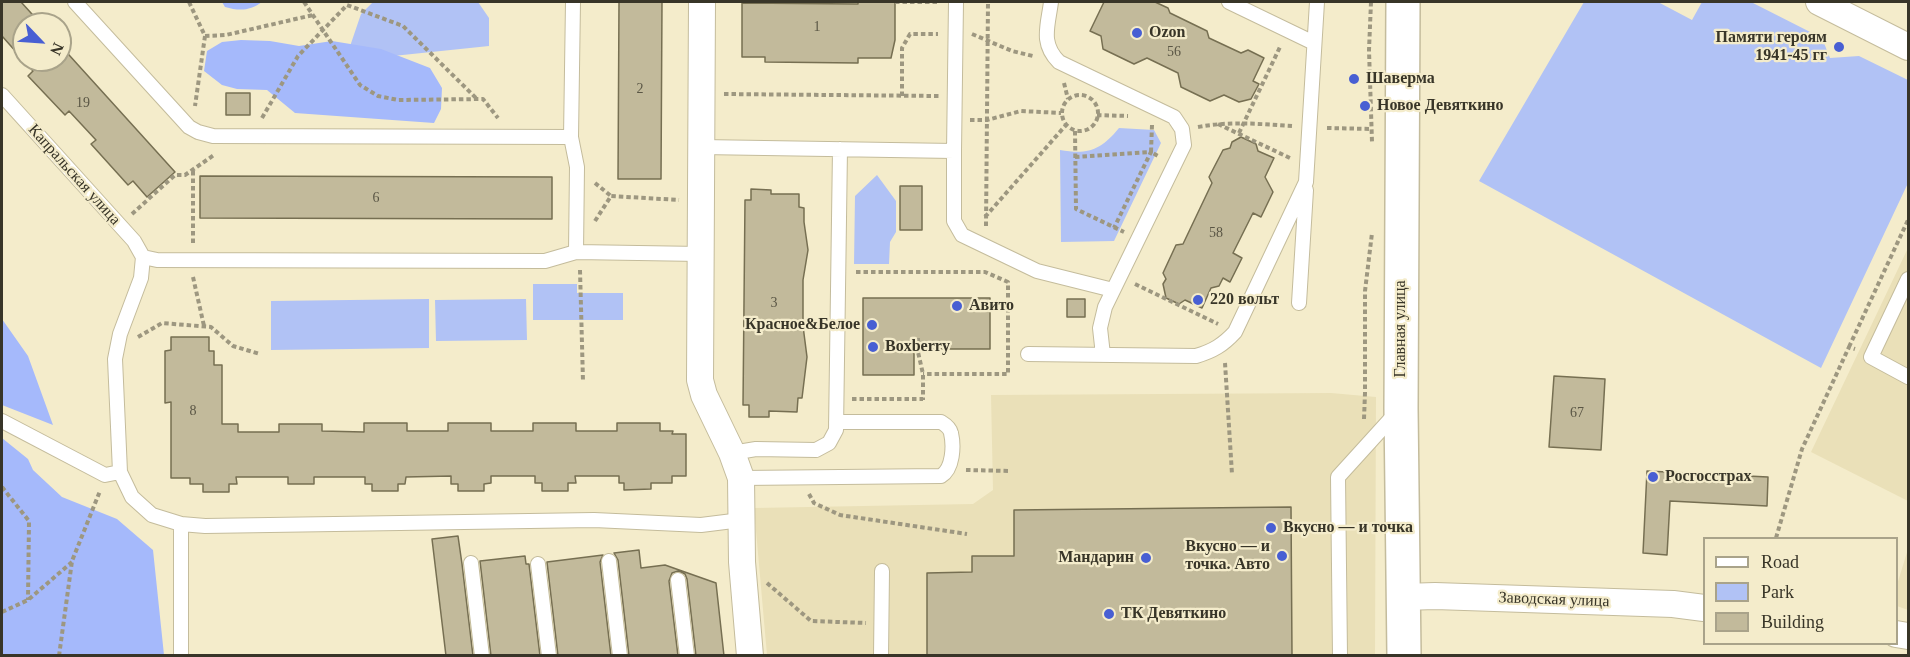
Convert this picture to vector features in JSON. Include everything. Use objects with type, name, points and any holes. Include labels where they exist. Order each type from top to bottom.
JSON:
[{"type":"main road","name":"Главная улица","points":[[1403,2],[1401,408],[1404,656]]},
{"type":"street","points":[[702,2],[700,380],[704,395],[732,453],[741,478],[742,562],[750,656]]},
{"type":"street","points":[[1819,2],[1908,47]]},
{"type":"street","name":"Заводская улица","points":[[1404,597],[1673,604],[1703,608]]},
{"type":"lane","points":[[75,2],[189,127],[198,132],[213,136],[571,137]]},
{"type":"lane","points":[[573,2],[571,137],[577,167],[576,252]]},
{"type":"lane","points":[[956,2],[954,221],[962,236],[1037,271],[1113,290]]},
{"type":"lane","points":[[1051,2],[1047,37],[1049,52],[1059,62],[1174,117],[1182,129],[1184,145],[1105,307],[1100,328],[1102,355]]},
{"type":"lane","points":[[1229,2],[1314,43]]},
{"type":"lane","points":[[1299,303],[1317,2]]},
{"type":"lane","name":"Капральская улица","points":[[2,95],[134,241],[142,257]]},
{"type":"lane","points":[[701,147],[954,151]]},
{"type":"lane","points":[[732,453],[756,449],[816,450],[829,443],[836,430],[840,149]]},
{"type":"lane","points":[[1028,354],[1196,356],[1210,352],[1224,344],[1235,332],[1306,182]]},
{"type":"lane","points":[[700,254],[576,252],[545,261],[157,260],[142,257],[141,278],[118,343],[115,359],[120,472],[132,497],[152,515],[181,524],[205,526],[594,519],[701,525],[741,520]]},
{"type":"lane","points":[[1908,279],[1871,357],[1908,377]]},
{"type":"lane","points":[[1340,656],[1338,477],[1401,408]]},
{"type":"lane","points":[[2,421],[105,475],[120,472]]},
{"type":"lane","points":[[741,478],[941,476],[948,472],[951,466],[951,432],[948,426],[941,422],[837,422]]},
{"type":"lane","points":[[181,524],[181,656]]},
{"type":"lane","points":[[609,561],[620,656]]},
{"type":"lane","points":[[471,563],[482,656]]},
{"type":"lane","points":[[538,564],[549,656]]},
{"type":"lane","points":[[881,656],[882,571]]},
{"type":"lane","points":[[678,580],[687,656]]},
{"type":"path","points":[[189,2],[205,36],[193,115],[189,127]]},
{"type":"path","points":[[304,2],[360,85],[378,96],[398,100],[483,99],[513,137]]},
{"type":"path","points":[[895,2],[956,2]]},
{"type":"path","points":[[986,247],[988,2]]},
{"type":"path","points":[[1371,2],[1369,50],[1373,153]]},
{"type":"path","points":[[120,226],[175,176],[185,175],[193,170],[259,123],[298,56],[347,6],[403,26],[477,99]]},
{"type":"path","points":[[205,36],[226,35],[313,15]]},
{"type":"path","points":[[1239,134],[1288,30]]},
{"type":"path","points":[[902,96],[902,48],[910,34],[971,34],[1012,51],[1038,57],[1049,52]]},
{"type":"path","points":[[701,94],[955,96]]},
{"type":"path","points":[[1073,96],[1085,96],[1095,104],[1097,109],[1096,121],[1087,130],[1075,131],[1066,125],[1061,113],[1063,106],[1073,96]]},
{"type":"path","points":[[1114,228],[1151,152],[1153,118],[1157,109]]},
{"type":"path","points":[[955,120],[987,120],[1021,111],[1061,113]]},
{"type":"path","points":[[1182,129],[1217,123],[1244,122],[1371,129]]},
{"type":"path","points":[[1217,123],[1307,166]]},
{"type":"path","points":[[986,217],[1066,125]]},
{"type":"path","points":[[1075,131],[1076,209],[1138,239]]},
{"type":"path","points":[[1075,158],[1151,152],[1174,163]]},
{"type":"path","points":[[193,170],[193,280],[204,326]]},
{"type":"path","points":[[583,381],[580,264],[576,252],[611,196],[701,202]]},
{"type":"path","points":[[1776,537],[1802,449],[1908,220]]},
{"type":"path","points":[[1361,426],[1364,417],[1365,393],[1365,291],[1373,222]]},
{"type":"path","points":[[838,272],[985,272],[1008,282],[1008,374],[923,374]]},
{"type":"path","points":[[1120,277],[1235,332]]},
{"type":"path","points":[[118,343],[130,342],[162,323],[204,326],[212,327],[233,346],[260,354]]},
{"type":"path","points":[[918,338],[918,352],[923,374],[923,422]]},
{"type":"path","points":[[1224,344],[1232,474]]},
{"type":"path","points":[[1849,346],[1871,357]]},
{"type":"path","points":[[837,399],[923,399]]},
{"type":"path","points":[[951,466],[969,471],[1010,471]]},
{"type":"path","points":[[59,656],[72,561],[105,475]]},
{"type":"path","points":[[801,477],[814,503],[840,515],[966,534]]},
{"type":"path","points":[[2,487],[29,520],[28,600]]},
{"type":"path","points":[[2,612],[28,600],[72,561]]},
{"type":"path","points":[[742,562],[811,621],[881,624]]},
{"type":"shaded area","points":[[222,2],[262,2],[249,9],[240,10],[225,7]]},
{"type":"shaded area","points":[[270,41],[299,46],[332,41],[381,49],[430,68],[442,88],[441,109],[434,123],[295,113],[267,90],[237,89],[222,85],[204,71],[207,51],[222,42]]},
{"type":"shaded area","points":[[1908,248],[1908,501],[1811,452]]},
{"type":"shaded area","points":[[2,319],[28,356],[53,425],[2,405]]},
{"type":"shaded area","points":[[1331,393],[1376,397],[1375,655],[767,655],[754,508],[973,504],[993,490],[991,395]]},
{"type":"shaded area","points":[[2,438],[28,459],[33,470],[62,497],[117,519],[153,550],[164,655],[2,655]]},
{"type":"shaded area","points":[[1908,549],[1908,610],[1898,606],[1898,582]]},
{"type":"green space","points":[[373,2],[478,2],[489,18],[489,46],[345,61],[361,14]]},
{"type":"green space","points":[[1584,2],[1658,2],[1692,20],[1702,2],[1751,2],[1822,38],[1830,58],[1859,56],[1908,80],[1908,183],[1821,368],[1479,181]]},
{"type":"green space","points":[[1119,128],[1154,130],[1161,143],[1114,241],[1061,242],[1060,150],[1078,152],[1093,149],[1100,146]]},
{"type":"green space","points":[[877,175],[896,201],[896,232],[890,242],[889,264],[854,264],[855,196]]},
{"type":"green space","points":[[533,284],[577,284],[577,293],[623,293],[623,320],[533,320]]},
{"type":"green space","points":[[429,299],[429,348],[271,350],[271,301]]},
{"type":"green space","points":[[526,299],[527,340],[436,341],[435,300]]},
{"type":"building","points":[[2,2],[21,2],[30,12],[12,12],[12,47],[2,36]]},
{"type":"building","points":[[619,2],[662,2],[661,179],[618,179]]},
{"type":"building","points":[[858,2],[895,2],[895,40],[891,58],[858,58],[858,63],[765,62],[765,57],[742,57],[742,3],[858,4]]},
{"type":"building","points":[[1104,2],[1155,2],[1168,8],[1170,13],[1207,31],[1209,38],[1241,53],[1248,50],[1264,58],[1253,81],[1259,84],[1251,99],[1239,102],[1224,95],[1210,101],[1181,87],[1178,73],[1147,58],[1134,64],[1103,49],[1101,36],[1090,31]]},
{"type":"building","points":[[72,58],[175,172],[147,197],[133,181],[128,185],[91,144],[96,140],[69,111],[65,115],[28,76],[32,72],[72,72]]},
{"type":"building","points":[[226,93],[250,93],[250,115],[226,115]]},
{"type":"building","points":[[1241,137],[1256,144],[1258,151],[1274,158],[1265,177],[1273,192],[1261,217],[1253,213],[1233,253],[1242,258],[1230,282],[1223,278],[1219,286],[1211,288],[1202,308],[1185,300],[1179,304],[1166,298],[1163,284],[1166,279],[1163,273],[1176,245],[1183,244],[1212,183],[1209,177],[1223,150],[1230,148],[1232,142]]},
{"type":"building","points":[[200,176],[552,177],[552,219],[200,218]]},
{"type":"building","points":[[900,186],[922,186],[922,230],[900,230]]},
{"type":"building","points":[[751,189],[771,190],[771,194],[799,194],[799,207],[804,208],[808,250],[803,280],[803,326],[807,357],[802,398],[798,398],[797,412],[769,411],[769,417],[749,417],[749,405],[743,405],[745,200],[751,200]]},
{"type":"building","points":[[863,298],[990,298],[990,349],[914,349],[914,375],[863,375]]},
{"type":"building","points":[[1067,299],[1085,299],[1085,317],[1067,317]]},
{"type":"building","points":[[171,337],[209,337],[209,351],[214,351],[214,365],[222,365],[222,424],[238,424],[238,432],[279,432],[279,424],[322,424],[322,431],[364,432],[364,423],[407,423],[407,431],[448,431],[448,423],[491,423],[491,431],[533,431],[533,423],[576,423],[576,431],[617,431],[617,423],[660,423],[660,431],[686,434],[686,476],[672,476],[672,483],[651,483],[651,489],[624,490],[624,483],[619,483],[619,476],[575,476],[576,483],[568,483],[568,491],[542,491],[542,483],[535,483],[535,476],[491,476],[491,483],[484,484],[484,491],[458,491],[458,484],[451,484],[451,476],[406,477],[405,484],[398,484],[398,491],[372,491],[372,484],[365,484],[365,477],[314,477],[314,484],[288,484],[288,477],[236,477],[237,484],[229,484],[229,492],[203,492],[203,484],[190,484],[190,478],[171,478],[171,402],[165,403],[165,351],[171,350]]},
{"type":"building","points":[[1554,376],[1605,379],[1601,450],[1549,447]]},
{"type":"building","points":[[1647,471],[1768,477],[1767,506],[1670,501],[1667,555],[1643,553]]},
{"type":"building","name":"ТК Девяткино","points":[[1291,507],[1292,656],[927,656],[927,573],[972,572],[972,556],[1014,556],[1014,510]]},
{"type":"building","points":[[458,536],[473,656],[446,656],[432,539]]},
{"type":"building","points":[[639,550],[641,568],[665,565],[716,583],[724,656],[696,656],[687,579],[685,574],[678,571],[672,573],[669,581],[678,656],[629,656],[618,560],[614,553]]},
{"type":"building","points":[[603,555],[600,562],[611,656],[558,656],[547,562]]},
{"type":"building","points":[[525,556],[526,564],[529,564],[540,656],[491,656],[480,561]]},
{"type":"place","name":"Ozon","points":[[1137,33]]},
{"type":"place","name":"Памяти героям 1941-45 гг","points":[[1839,47]]},
{"type":"place","name":"Шаверма","points":[[1354,79]]},
{"type":"place","name":"Новое Девяткино","points":[[1365,106]]},
{"type":"place","name":"220 вольт","points":[[1198,300]]},
{"type":"place","name":"Авито","points":[[957,306]]},
{"type":"place","name":"Красное&Белое","points":[[872,325]]},
{"type":"place","name":"Boxberry","points":[[873,347]]},
{"type":"place","name":"Росгосстрах","points":[[1653,477]]},
{"type":"place","name":"Вкусно — и точка","points":[[1271,528]]},
{"type":"place","name":"Вкусно — и точка. Авто","points":[[1282,556]]},
{"type":"place","name":"Мандарин","points":[[1146,558]]},
{"type":"place","name":"ТК Девяткино","points":[[1109,614]]}]
